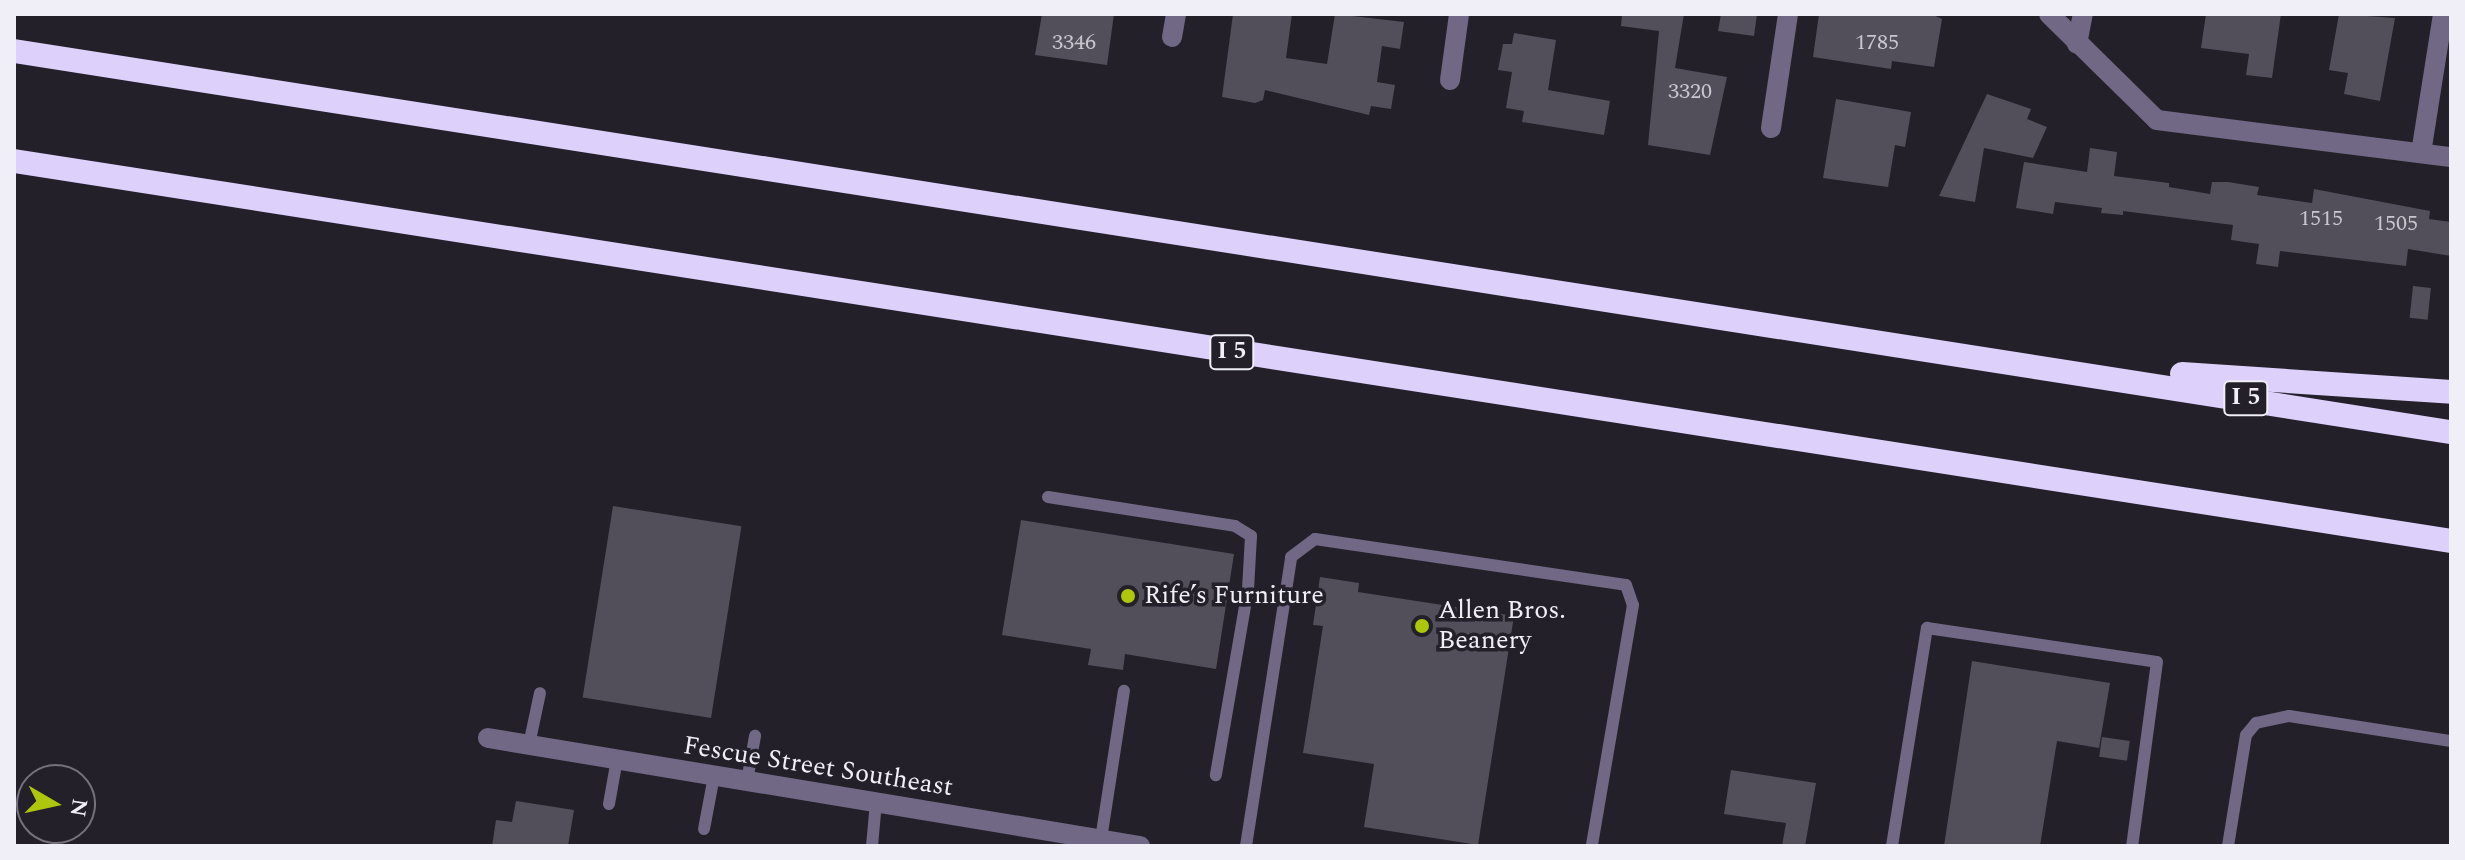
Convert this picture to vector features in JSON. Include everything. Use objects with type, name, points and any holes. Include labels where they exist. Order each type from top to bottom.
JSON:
[{"type":"highway","name":"I 5","points":[[14,51],[2042,365],[2451,432]]},
{"type":"highway","name":"I 5","points":[[14,161],[2451,541]]},
{"type":"highway","points":[[2042,365],[2451,392]]},
{"type":"street","points":[[1172,37],[1176,14]]},
{"type":"street","points":[[1450,80],[1459,14]]},
{"type":"street","points":[[1771,128],[1788,14]]},
{"type":"street","points":[[2049,14],[2157,120],[2451,157]]},
{"type":"street","points":[[2077,44],[2083,14]]},
{"type":"street","points":[[2421,153],[2443,14]]},
{"type":"street","name":"Fescue Street Southeast","points":[[488,738],[876,802],[1060,840],[1101,839],[1140,846]]},
{"type":"lane","points":[[1048,497],[1235,526],[1251,536],[1248,589],[1216,775]]},
{"type":"lane","points":[[1246,846],[1291,557],[1315,539],[1626,585],[1633,605],[1592,846]]},
{"type":"lane","points":[[1892,846],[1927,628],[2157,662],[2132,846]]},
{"type":"lane","points":[[1101,839],[1124,691]]},
{"type":"lane","points":[[529,745],[540,693]]},
{"type":"lane","points":[[2228,846],[2246,735],[2256,723],[2289,716],[2451,741]]},
{"type":"lane","points":[[747,781],[755,736]]},
{"type":"lane","points":[[609,804],[617,759]]},
{"type":"lane","points":[[704,829],[714,776]]},
{"type":"lane","points":[[872,846],[876,802]]},
{"type":"building","points":[[1042,14],[1114,14],[1107,65],[1035,55]]},
{"type":"building","points":[[1233,14],[1292,14],[1286,58],[1327,64],[1335,14],[1404,22],[1400,49],[1382,46],[1377,82],[1395,85],[1391,109],[1371,106],[1369,115],[1265,90],[1263,100],[1255,103],[1222,97]]},
{"type":"building","points":[[1622,14],[1684,14],[1675,68],[1727,77],[1710,155],[1648,145],[1659,31],[1621,26]]},
{"type":"building","points":[[1721,14],[1757,14],[1754,36],[1718,31]]},
{"type":"building","points":[[1819,14],[1931,14],[1942,19],[1934,67],[1892,61],[1891,69],[1813,57]]},
{"type":"building","points":[[2206,14],[2281,14],[2272,78],[2246,75],[2249,54],[2201,48]]},
{"type":"building","points":[[2339,14],[2395,18],[2380,101],[2344,94],[2348,73],[2329,70]]},
{"type":"building","points":[[1514,33],[1556,40],[1548,90],[1610,101],[1604,135],[1522,122],[1524,111],[1506,108],[1512,72],[1498,70],[1503,44],[1512,44]]},
{"type":"building","points":[[1987,94],[2031,109],[2027,119],[2047,127],[2033,158],[1984,148],[1975,202],[1939,196]]},
{"type":"building","points":[[1836,99],[1911,112],[1905,147],[1895,145],[1888,187],[1823,178]]},
{"type":"building","points":[[2090,148],[2117,152],[2114,176],[2169,183],[2169,187],[2210,194],[2212,182],[2228,182],[2259,187],[2257,195],[2312,203],[2314,189],[2430,211],[2429,219],[2451,222],[2451,256],[2408,249],[2406,266],[2280,251],[2278,267],[2256,264],[2259,244],[2231,240],[2233,225],[2123,211],[2123,215],[2101,213],[2102,208],[2055,202],[2053,214],[2016,208],[2024,162],[2087,172]]},
{"type":"building","points":[[2413,286],[2431,288],[2428,320],[2410,318]]},
{"type":"building","points":[[613,506],[741,526],[711,718],[583,698]]},
{"type":"building","points":[[1021,520],[1234,554],[1216,669],[1125,654],[1123,670],[1088,665],[1091,649],[1002,635]]},
{"type":"building","points":[[1320,577],[1359,583],[1358,592],[1514,616],[1478,845],[1364,827],[1374,764],[1303,753],[1323,626],[1313,625]]},
{"type":"building","points":[[1972,661],[2110,683],[2099,748],[2057,741],[2040,846],[1944,846]]},
{"type":"building","points":[[2102,737],[2130,741],[2127,761],[2099,757]]},
{"type":"building","points":[[1731,770],[1816,783],[1805,846],[1782,846],[1786,823],[1724,814]]},
{"type":"building","points":[[516,801],[574,810],[568,846],[492,846],[496,820],[512,822]]},
{"type":"place","name":"Rife’s Furniture","points":[[1128,596]]},
{"type":"place","name":"Allen Bros. Beanery","points":[[1422,626]]}]
